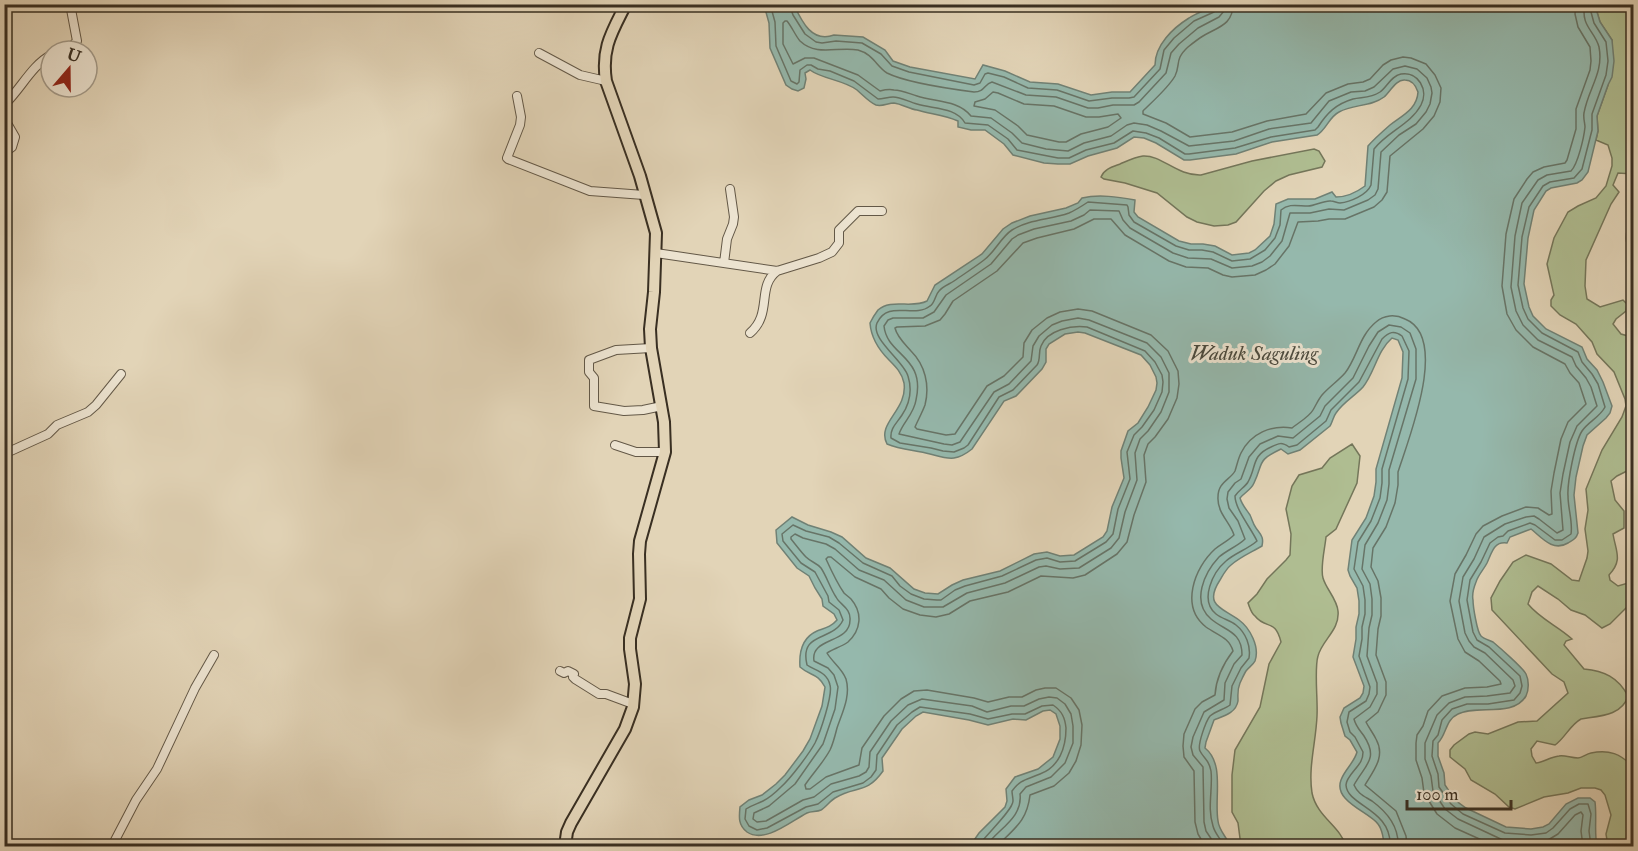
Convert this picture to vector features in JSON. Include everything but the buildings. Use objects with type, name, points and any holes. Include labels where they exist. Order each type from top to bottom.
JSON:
[{"type":"main road","points":[[565,846],[571,823],[625,729],[633,704],[635,684],[630,638],[640,599],[640,541],[665,452],[662,406],[651,348],[656,233],[640,176],[606,81],[605,70],[606,46],[626,4]]},
{"type":"street","points":[[70,4],[76,39]]},
{"type":"street","points":[[539,53],[580,75],[606,81]]},
{"type":"street","points":[[4,105],[15,95],[39,64]]},
{"type":"street","points":[[517,96],[520,124],[508,159],[590,191],[645,195]]},
{"type":"street","points":[[4,118],[15,137],[12,147],[4,153]]},
{"type":"street","points":[[724,262],[727,239],[734,217],[730,189]]},
{"type":"street","points":[[656,253],[777,271],[832,252],[839,243],[839,230],[858,212],[882,212]]},
{"type":"street","points":[[1634,220],[1629,232],[1634,258]]},
{"type":"street","points":[[750,333],[756,328],[764,312],[768,283],[777,271]]},
{"type":"street","points":[[651,348],[616,350],[589,360],[589,372],[594,378],[594,406],[624,411],[662,406]]},
{"type":"street","points":[[4,454],[48,434],[57,425],[88,412],[121,374]]},
{"type":"street","points":[[615,445],[634,452],[665,452]]},
{"type":"street","points":[[112,846],[136,801],[158,769],[195,688],[214,655]]},
{"type":"street","points":[[560,671],[572,673],[575,679],[599,694],[606,694],[633,704]]},
{"type":"green space","points":[[1599,5],[1633,5],[1633,174],[1618,173],[1613,185],[1619,192],[1611,204],[1586,260],[1585,286],[1587,299],[1600,307],[1623,300],[1627,304],[1626,311],[1613,324],[1621,334],[1628,336],[1633,344],[1633,468],[1611,481],[1615,500],[1624,511],[1624,528],[1613,534],[1617,560],[1609,575],[1610,580],[1618,586],[1628,583],[1632,588],[1633,601],[1610,624],[1602,628],[1585,615],[1571,610],[1538,586],[1532,592],[1528,604],[1572,639],[1566,641],[1564,645],[1584,669],[1610,676],[1620,684],[1628,696],[1621,708],[1609,714],[1581,719],[1555,745],[1537,741],[1531,749],[1536,763],[1559,756],[1578,758],[1591,753],[1603,752],[1619,756],[1633,767],[1633,846],[1608,846],[1606,834],[1611,815],[1605,795],[1601,790],[1581,788],[1544,797],[1515,809],[1471,780],[1465,769],[1450,757],[1450,750],[1454,745],[1469,734],[1475,732],[1488,734],[1518,722],[1537,721],[1568,693],[1564,682],[1552,674],[1492,610],[1491,598],[1513,562],[1526,555],[1551,564],[1572,580],[1579,581],[1588,551],[1585,529],[1588,510],[1586,489],[1602,450],[1626,406],[1614,372],[1597,354],[1592,342],[1576,324],[1560,315],[1551,306],[1554,295],[1547,264],[1554,238],[1568,212],[1596,198],[1606,186],[1612,166],[1608,145],[1596,140],[1597,116],[1608,85],[1612,40],[1600,22],[1597,12]]},
{"type":"green space","points":[[1314,149],[1319,151],[1325,161],[1322,167],[1289,175],[1276,181],[1236,222],[1228,225],[1214,226],[1197,222],[1187,217],[1157,193],[1101,177],[1109,169],[1143,156],[1157,159],[1184,172],[1201,175],[1252,161]]},
{"type":"green space","points":[[1352,444],[1360,456],[1357,483],[1336,529],[1326,537],[1323,558],[1323,578],[1336,602],[1338,618],[1334,629],[1320,650],[1317,662],[1317,716],[1311,774],[1315,801],[1346,846],[1241,846],[1238,823],[1232,812],[1235,750],[1260,707],[1269,664],[1281,642],[1276,630],[1259,620],[1252,613],[1248,603],[1290,555],[1291,534],[1286,509],[1292,486],[1299,475],[1322,468],[1330,458]]},
{"type":"water","name":"Waduk Saguling","points":[[764,5],[794,5],[804,24],[814,34],[826,37],[834,35],[863,37],[885,50],[893,61],[910,67],[975,79],[983,65],[1005,71],[1030,82],[1058,84],[1091,95],[1130,92],[1155,65],[1158,51],[1171,32],[1189,18],[1215,5],[1599,5],[1597,12],[1600,22],[1612,40],[1614,61],[1612,77],[1597,116],[1598,131],[1588,172],[1577,183],[1546,191],[1534,210],[1528,238],[1524,284],[1533,316],[1546,329],[1582,347],[1587,359],[1597,370],[1612,406],[1606,418],[1587,435],[1583,446],[1574,495],[1578,533],[1576,537],[1568,543],[1557,546],[1548,543],[1531,529],[1510,537],[1507,543],[1499,544],[1494,548],[1475,586],[1473,603],[1480,634],[1493,642],[1524,671],[1528,682],[1526,696],[1513,707],[1466,711],[1458,714],[1448,723],[1438,743],[1438,756],[1444,773],[1445,785],[1455,800],[1466,808],[1506,827],[1531,829],[1549,824],[1566,804],[1578,798],[1590,798],[1595,802],[1597,846],[1384,846],[1378,824],[1342,794],[1341,780],[1357,752],[1345,736],[1340,717],[1344,708],[1360,698],[1364,686],[1353,657],[1359,601],[1357,588],[1348,570],[1352,540],[1366,518],[1374,496],[1376,469],[1402,378],[1403,352],[1398,340],[1392,338],[1383,349],[1363,387],[1339,409],[1330,426],[1300,450],[1288,454],[1281,449],[1264,459],[1253,485],[1240,498],[1262,536],[1262,546],[1229,567],[1215,589],[1214,601],[1247,628],[1255,644],[1256,656],[1240,683],[1237,705],[1229,714],[1214,720],[1205,748],[1215,763],[1218,782],[1218,821],[1230,846],[970,846],[979,833],[1005,807],[1006,789],[1015,777],[1038,769],[1053,757],[1060,739],[1060,726],[1056,714],[1050,710],[1026,720],[1013,719],[988,725],[923,712],[902,729],[882,758],[883,771],[871,784],[842,794],[821,810],[807,813],[770,833],[754,835],[742,827],[740,807],[776,784],[810,739],[822,706],[825,687],[817,677],[800,667],[801,651],[807,638],[837,620],[834,614],[823,606],[822,599],[809,576],[797,568],[777,543],[776,530],[792,517],[831,532],[842,537],[866,558],[890,568],[914,589],[925,593],[938,594],[963,580],[1000,571],[1034,554],[1047,552],[1060,556],[1074,555],[1103,537],[1107,531],[1112,507],[1124,478],[1121,451],[1128,431],[1138,423],[1156,390],[1156,377],[1150,365],[1141,355],[1085,333],[1065,334],[1049,344],[1046,349],[1046,362],[1042,369],[1016,396],[1004,401],[968,452],[959,457],[948,458],[898,448],[887,444],[885,436],[886,429],[904,393],[904,383],[900,373],[876,343],[872,333],[870,323],[878,310],[883,306],[927,301],[935,285],[982,254],[1003,229],[1012,223],[1030,216],[1066,208],[1088,197],[1109,196],[1135,200],[1134,212],[1138,217],[1179,241],[1215,246],[1232,255],[1249,253],[1270,236],[1276,204],[1288,199],[1315,199],[1332,192],[1336,197],[1344,196],[1365,186],[1368,146],[1412,107],[1418,92],[1412,82],[1402,80],[1379,100],[1344,109],[1336,114],[1317,135],[1272,142],[1236,154],[1184,160],[1156,143],[1134,137],[1117,148],[1070,164],[1044,163],[1013,155],[1004,144],[985,130],[958,127],[958,121],[953,119],[897,104],[876,105],[852,87],[810,70],[805,73],[804,88],[798,91],[792,89],[786,85],[770,48],[769,23]]}]
